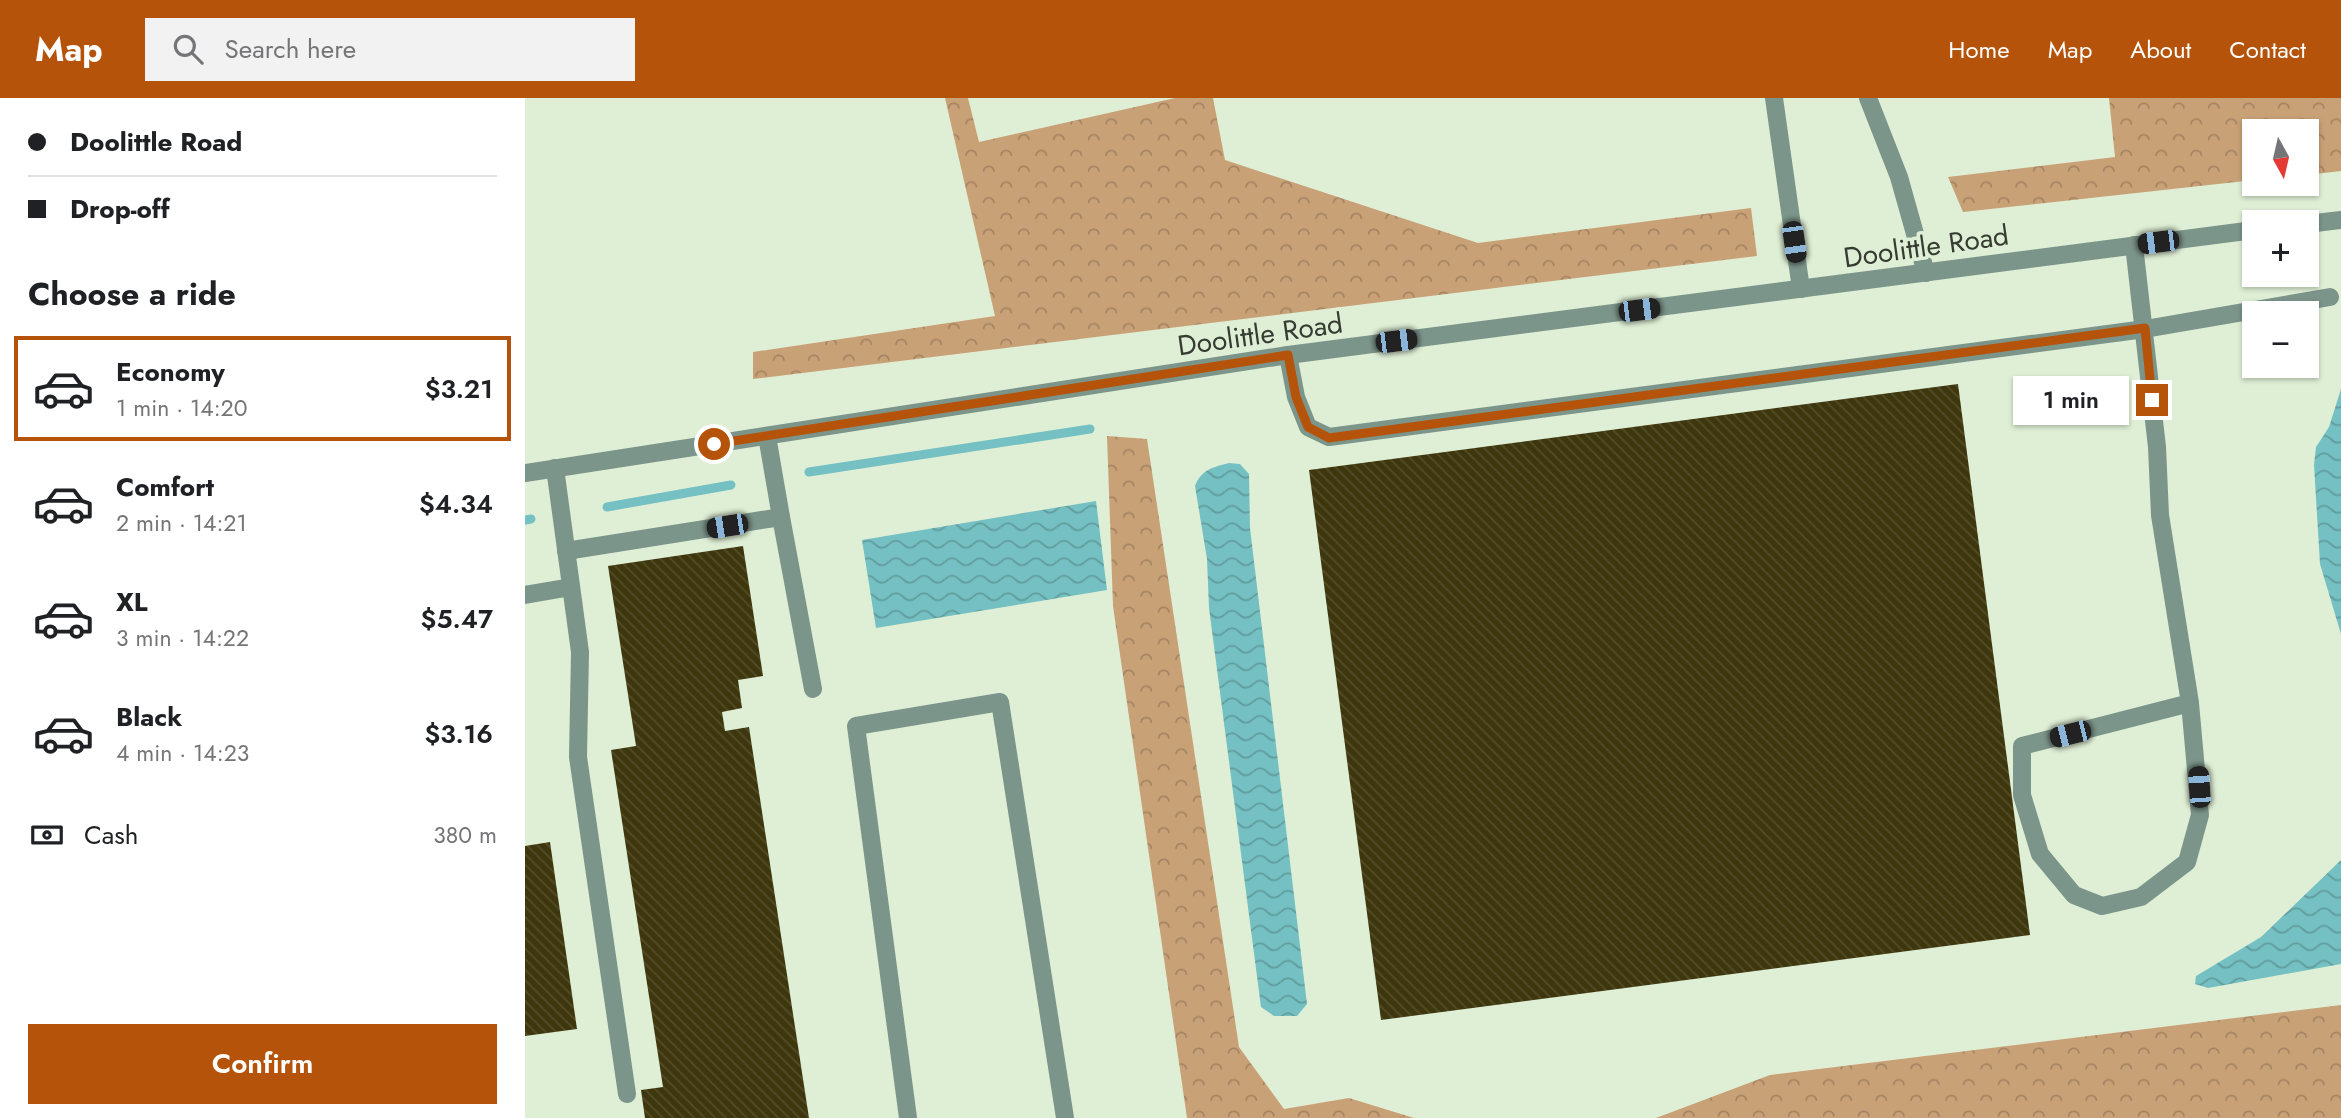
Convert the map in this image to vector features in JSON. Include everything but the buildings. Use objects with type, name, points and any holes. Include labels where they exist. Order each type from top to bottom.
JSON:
[{"type":"street","points":[[1775,98],[1801,289]]},
{"type":"street","points":[[1868,98],[1899,177],[1926,273]]},
{"type":"street","points":[[2319,223],[2341,220]]},
{"type":"street","name":"Doolittle Road","points":[[525,473],[1288,355],[2242,232]]},
{"type":"street","points":[[2134,245],[2145,328],[2160,515],[2190,703],[2200,815],[2187,862],[2141,897],[2102,906],[2074,895],[2040,854],[2022,795],[2022,746],[2190,703]]},
{"type":"street","points":[[1288,355],[1296,397],[1308,427],[1329,438],[2145,328],[2330,297]]},
{"type":"street","points":[[767,436],[813,689]]},
{"type":"street","points":[[555,468],[580,652],[578,757],[627,1094]]},
{"type":"street","points":[[566,551],[781,517]]},
{"type":"street","points":[[525,595],[571,587]]},
{"type":"street","points":[[908,1118],[856,726],[1000,702],[1065,1118]]},
{"type":"green space","points":[[945,98],[968,98],[979,142],[1175,98],[1213,98],[1225,160],[1478,243],[1751,208],[1757,256],[753,379],[753,352],[995,316]]},
{"type":"green space","points":[[2109,98],[2341,98],[2341,171],[2319,174],[2319,119],[2242,119],[2242,181],[1963,212],[1948,177],[2115,157]]},
{"type":"green space","points":[[1107,436],[1147,439],[1239,1047],[1284,1109],[1349,1098],[1414,1118],[1187,1118],[1113,606]]},
{"type":"green space","points":[[2341,1005],[2341,1118],[1656,1118],[1770,1075]]},
{"type":"water","points":[[2341,389],[2341,634],[2320,564],[2314,465],[2316,447],[2329,427]]},
{"type":"water","points":[[1229,463],[1240,464],[1249,474],[1250,528],[1307,1004],[1297,1016],[1274,1016],[1261,1007],[1209,608],[1207,559],[1195,486],[1204,473]]},
{"type":"water","points":[[1096,501],[1107,590],[876,628],[862,540]]},
{"type":"water","points":[[2341,860],[2341,964],[2208,988],[2195,984],[2196,976],[2261,937]]},
{"type":"waterway","points":[[809,472],[1090,429]]},
{"type":"waterway","points":[[607,507],[731,485]]},
{"type":"waterway","points":[[525,520],[531,519]]},
{"type":"route","points":[[714,444],[1288,355],[1296,397],[1308,427],[1329,438],[2145,328],[2152,400]]}]
